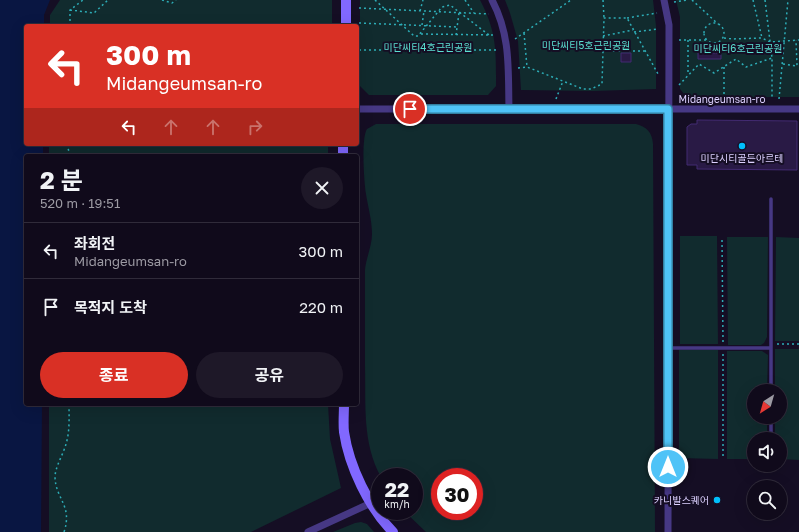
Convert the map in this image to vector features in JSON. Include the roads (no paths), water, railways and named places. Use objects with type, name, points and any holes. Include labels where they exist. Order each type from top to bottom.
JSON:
[{"type":"street","points":[[346,0],[346,24]]},
{"type":"street","points":[[492,0],[504,28],[508,50],[509,109]]},
{"type":"street","points":[[664,0],[669,25],[668,532]]},
{"type":"street","name":"Midangeumsan-ro","points":[[359,109],[799,109]]},
{"type":"street","points":[[308,532],[371,503],[352,465],[344,432],[344,406]]},
{"type":"street","points":[[384,520],[393,532]]},
{"type":"lane","points":[[771,199],[771,384]]},
{"type":"lane","points":[[668,348],[771,346]]},
{"type":"water","points":[[0,0],[50,0],[44,15],[44,24],[24,24],[24,146],[43,146],[43,154],[24,154],[24,406],[42,406],[41,532],[0,532]]},
{"type":"place","name":"미단시티골든아르테","points":[[742,146]]},
{"type":"place","name":"카니발스퀘어","points":[[717,500]]},
{"type":"park label","name":"미단씨티5호근린공원","points":[[586,45]]},
{"type":"park label","name":"미단씨티4호근린공원","points":[[428,47]]},
{"type":"park label","name":"미단씨티6호근린공원","points":[[738,48]]}]
